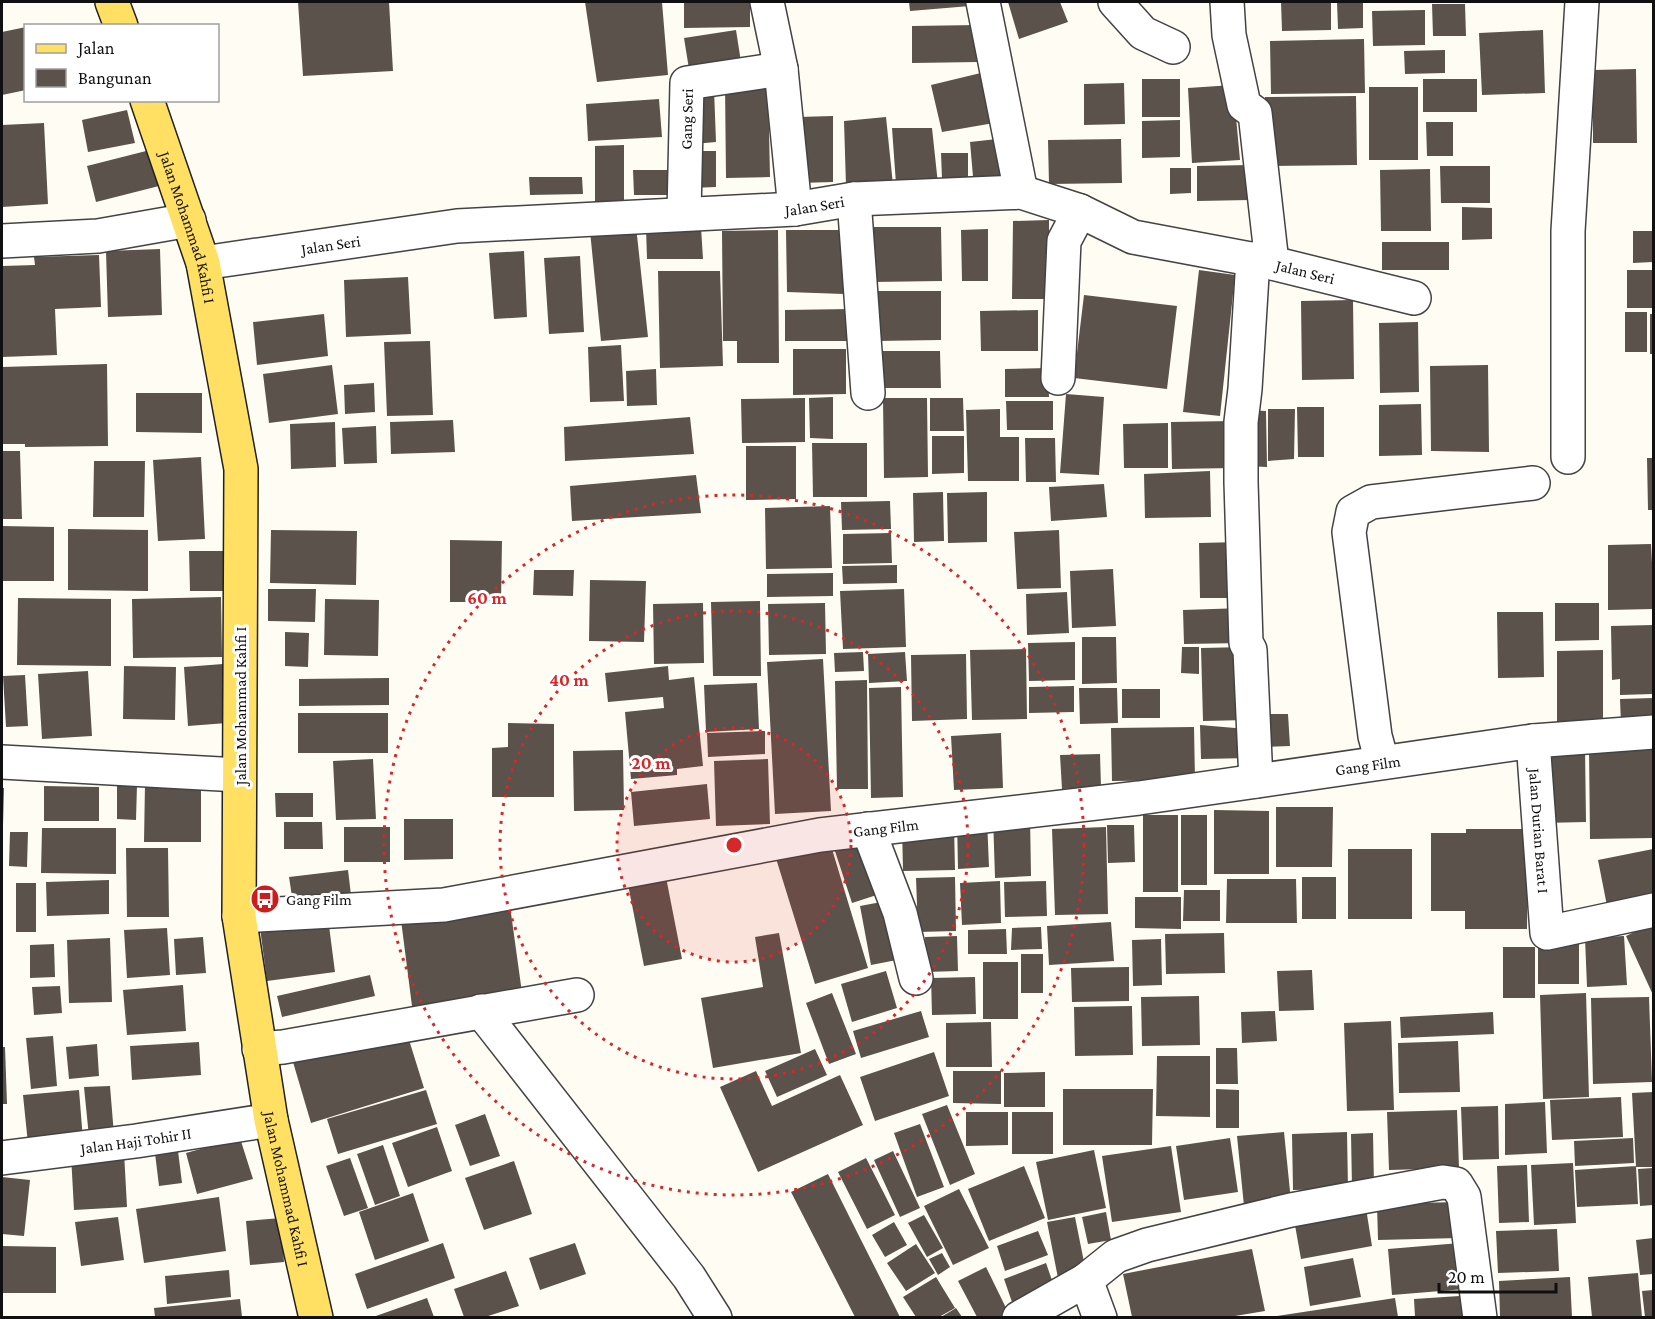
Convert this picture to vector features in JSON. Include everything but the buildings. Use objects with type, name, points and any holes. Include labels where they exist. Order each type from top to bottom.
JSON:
[{"type":"main road","points":[[112,2],[120,24]]},
{"type":"main road","name":"Jalan Mohammad Kahfi I","points":[[148,102],[203,263],[241,469],[239,916],[271,1120],[316,1317]]},
{"type":"street","points":[[767,2],[781,69],[795,209]]},
{"type":"street","points":[[983,2],[1021,192]]},
{"type":"street","points":[[1115,2],[1143,33],[1173,47]]},
{"type":"street","points":[[1227,2],[1229,35],[1244,105],[1255,113],[1262,261],[1241,422],[1246,643],[1250,650],[1256,781]]},
{"type":"street","points":[[1568,458],[1568,231],[1582,2]]},
{"type":"street","name":"Gang Seri","points":[[684,213],[687,83],[781,69]]},
{"type":"street","name":"Jalan Seri","points":[[203,263],[457,226],[795,209],[854,199],[1021,192],[1080,211],[1133,237],[1262,261],[1414,298]]},
{"type":"street","points":[[854,199],[868,393]]},
{"type":"street","points":[[1058,378],[1064,242],[1080,211]]},
{"type":"street","points":[[2,241],[98,236],[189,220]]},
{"type":"street","points":[[1382,762],[1375,736],[1348,532],[1353,512],[1371,502],[1533,483]]},
{"type":"street","points":[[1533,741],[1653,732]]},
{"type":"street","name":"Gang Film","points":[[239,916],[444,905],[820,836],[1139,798],[1533,741]]},
{"type":"street","name":"Jalan Durian Barat I","points":[[1533,741],[1547,933],[1653,910]]},
{"type":"street","points":[[2,762],[239,775]]},
{"type":"street","points":[[868,830],[900,913],[916,978]]},
{"type":"street","points":[[259,1049],[284,1047],[577,995]]},
{"type":"street","points":[[481,1011],[689,1277],[715,1317]]},
{"type":"street","name":"Jalan Haji Tohir II","points":[[2,1158],[136,1141],[271,1120]]},
{"type":"street","points":[[1019,1317],[1086,1280],[1116,1256],[1147,1245],[1291,1210],[1443,1182],[1456,1184],[1464,1197],[1480,1317]]},
{"type":"street","points":[[1086,1280],[1100,1317]]},
{"type":"place","name":"Gang Film","points":[[265,899]]}]
